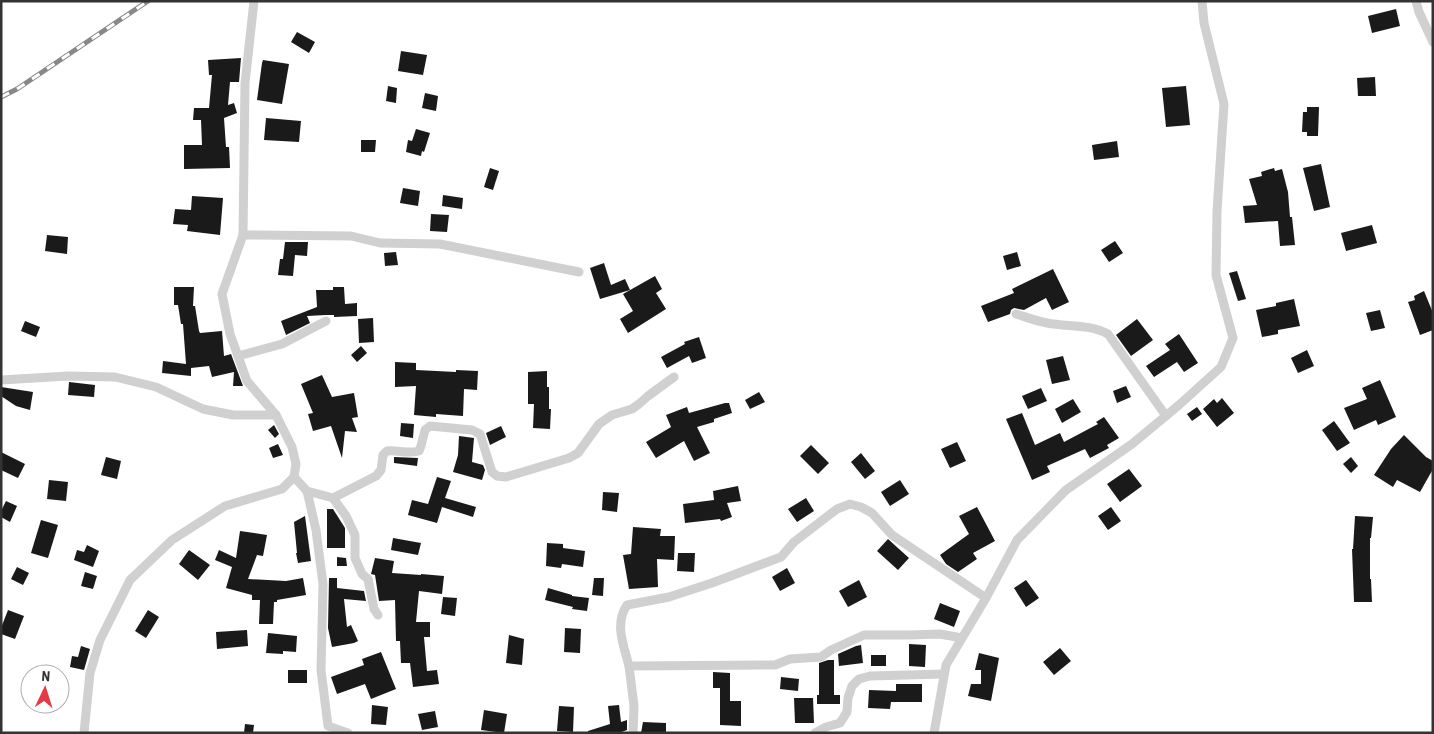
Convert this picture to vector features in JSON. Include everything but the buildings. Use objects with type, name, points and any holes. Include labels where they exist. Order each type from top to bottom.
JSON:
[{"type":"street","points":[[84,733],[90,673],[100,640],[130,580],[172,540],[225,506],[282,489],[294,477],[296,464],[292,447],[276,414],[247,381],[230,334],[222,294],[243,235],[245,83],[254,1]]},
{"type":"street","points":[[934,733],[946,665],[986,598],[1017,540],[1066,490],[1132,444],[1221,367],[1233,338],[1216,275],[1216,211],[1224,104],[1204,23],[1202,1]]},
{"type":"street","points":[[1416,1],[1433,42]]},
{"type":"street","points":[[243,235],[351,236],[380,243],[440,244],[579,272]]},
{"type":"street","points":[[1016,314],[1047,323],[1067,324],[1102,330],[1108,334],[1166,416]]},
{"type":"street","points":[[238,356],[282,344],[326,322]]},
{"type":"street","points":[[1,380],[68,376],[115,377],[156,387],[203,409],[233,415],[276,414]]},
{"type":"street","points":[[333,498],[376,476],[381,470],[383,455],[387,451],[412,453],[418,451],[425,430],[430,426],[472,430],[480,434],[492,472],[497,476],[506,476],[569,458],[578,453],[599,424],[612,415],[632,410],[674,377]]},
{"type":"street","points":[[294,477],[307,491],[316,530],[323,584],[321,670],[328,726],[348,733]]},
{"type":"street","points":[[307,491],[333,498],[346,516],[355,535],[356,558],[362,574],[368,579],[373,603],[378,615]]},
{"type":"street","points":[[633,733],[634,706],[629,666],[621,638],[622,612],[627,605],[669,597],[781,557],[794,542],[836,509],[850,504],[872,513],[892,535],[986,598]]},
{"type":"street","points":[[629,666],[775,664],[790,659],[821,657],[831,650],[864,635],[940,634],[962,638]]},
{"type":"street","points":[[815,733],[840,723],[847,712],[848,698],[852,686],[859,679],[870,676],[944,674]]},
{"type":"railway","points":[[1,97],[17,89],[148,1]]}]
